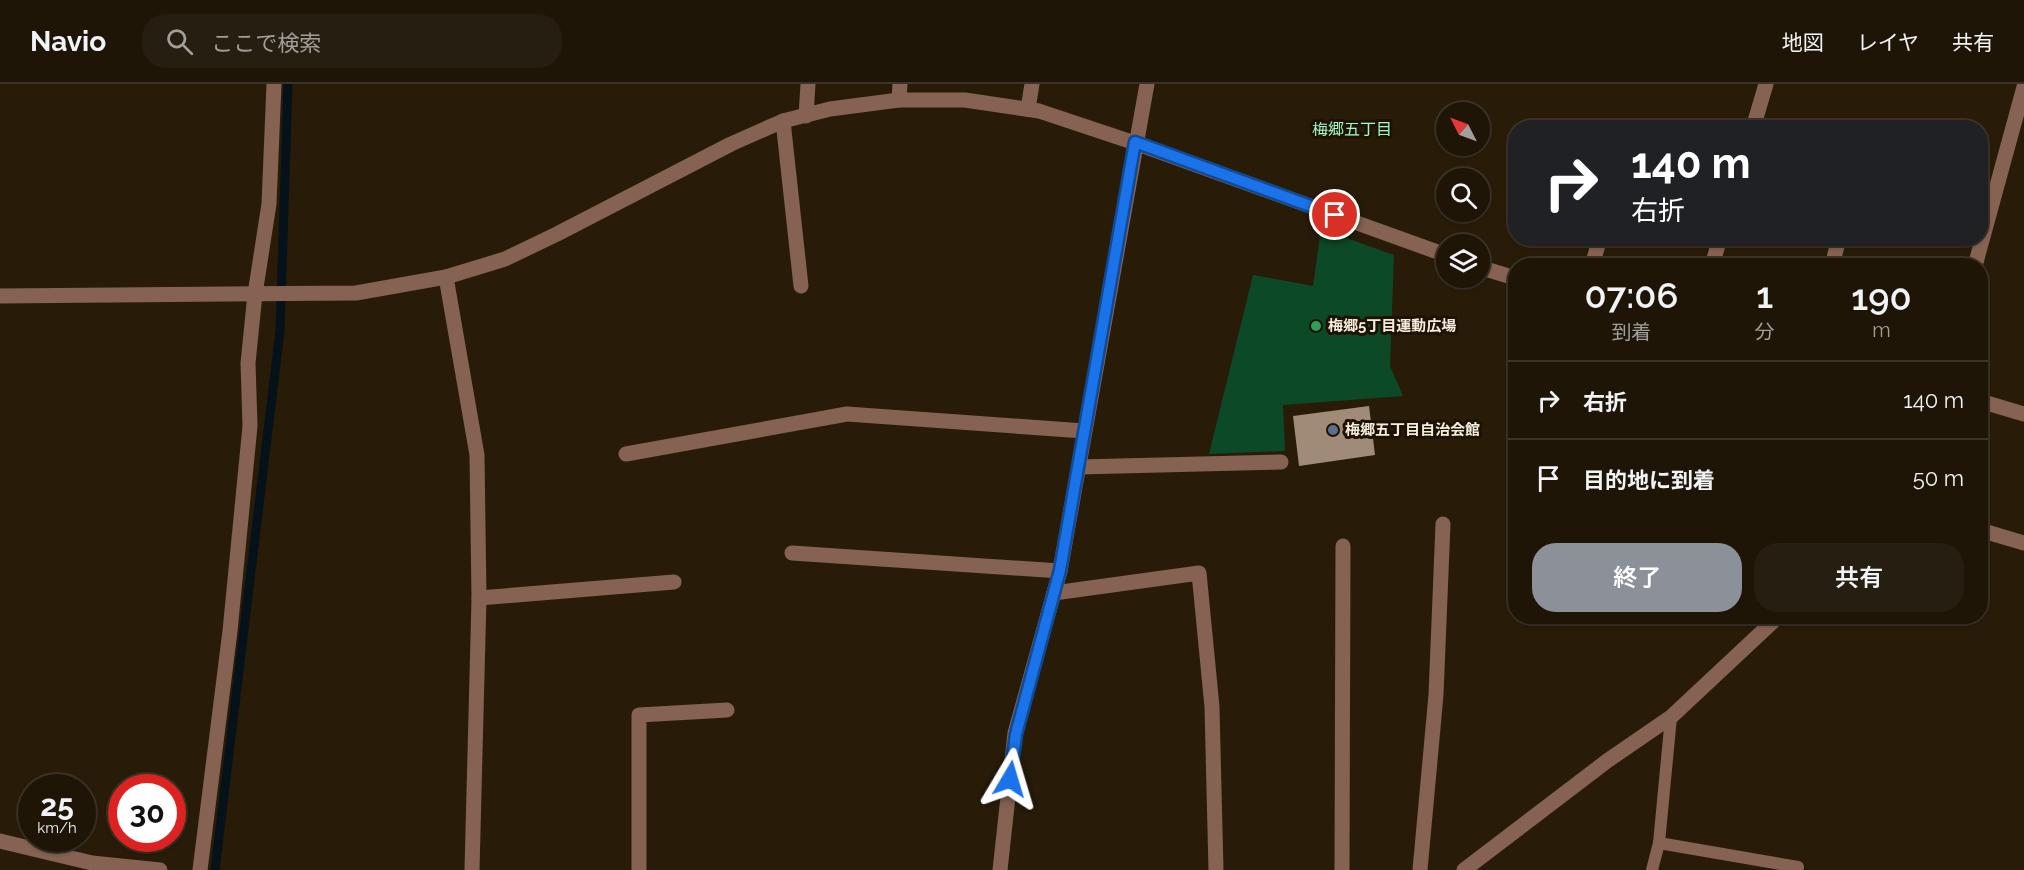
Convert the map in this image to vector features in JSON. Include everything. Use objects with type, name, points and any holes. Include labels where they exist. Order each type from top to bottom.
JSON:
[{"type":"street","points":[[200,870],[230,630],[249,437],[248,363],[255,294],[269,204],[274,84]]},
{"type":"street","points":[[806,116],[808,84]]},
{"type":"street","points":[[1028,109],[1032,84]]},
{"type":"street","points":[[1000,870],[1016,734],[1060,570],[1147,84]]},
{"type":"street","points":[[1755,120],[1766,84]]},
{"type":"street","points":[[1988,219],[2024,87]]},
{"type":"street","points":[[0,296],[356,293],[446,277],[516,254],[731,144],[783,121],[899,92],[1028,109],[1135,142],[1436,251]]},
{"type":"street","points":[[783,121],[801,286]]},
{"type":"street","points":[[1490,270],[1508,276]]},
{"type":"street","points":[[446,277],[477,454],[479,598],[472,870]]},
{"type":"street","points":[[1988,403],[2024,414]]},
{"type":"street","points":[[626,454],[847,414],[1084,431]]},
{"type":"street","points":[[1078,467],[1281,462]]},
{"type":"street","points":[[1420,870],[1436,695],[1443,524]]},
{"type":"street","points":[[1988,532],[2024,543]]},
{"type":"street","points":[[1342,870],[1343,546]]},
{"type":"street","points":[[792,553],[1060,570]]},
{"type":"street","points":[[1054,593],[1199,573],[1212,707],[1216,870]]},
{"type":"street","points":[[479,598],[674,582]]},
{"type":"street","points":[[1464,870],[1607,761],[1671,717],[1770,624]]},
{"type":"street","points":[[639,870],[639,715],[727,710]]},
{"type":"street","points":[[0,841],[92,863],[160,870]]},
{"type":"lane","points":[[1652,870],[1659,843],[1671,717]]},
{"type":"lane","points":[[1659,843],[1798,867]]},
{"type":"green space","name":"梅郷5丁目運動広場","points":[[1321,229],[1394,255],[1390,366],[1403,396],[1283,405],[1285,451],[1209,454],[1253,275],[1313,286]]},
{"type":"building","points":[[1369,406],[1375,455],[1299,466],[1293,416]]},
{"type":"waterway","points":[[215,870],[280,331],[288,84]]},
{"type":"place","name":"梅郷5丁目運動広場","points":[[1316,326]]},
{"type":"place","name":"梅郷五丁目自治会館","points":[[1333,430]]},
{"type":"district","name":"梅郷五丁目","points":[[1352,129]]},
{"type":"route","points":[[1010,779],[1016,734],[1060,570],[1135,142],[1335,215]]}]
